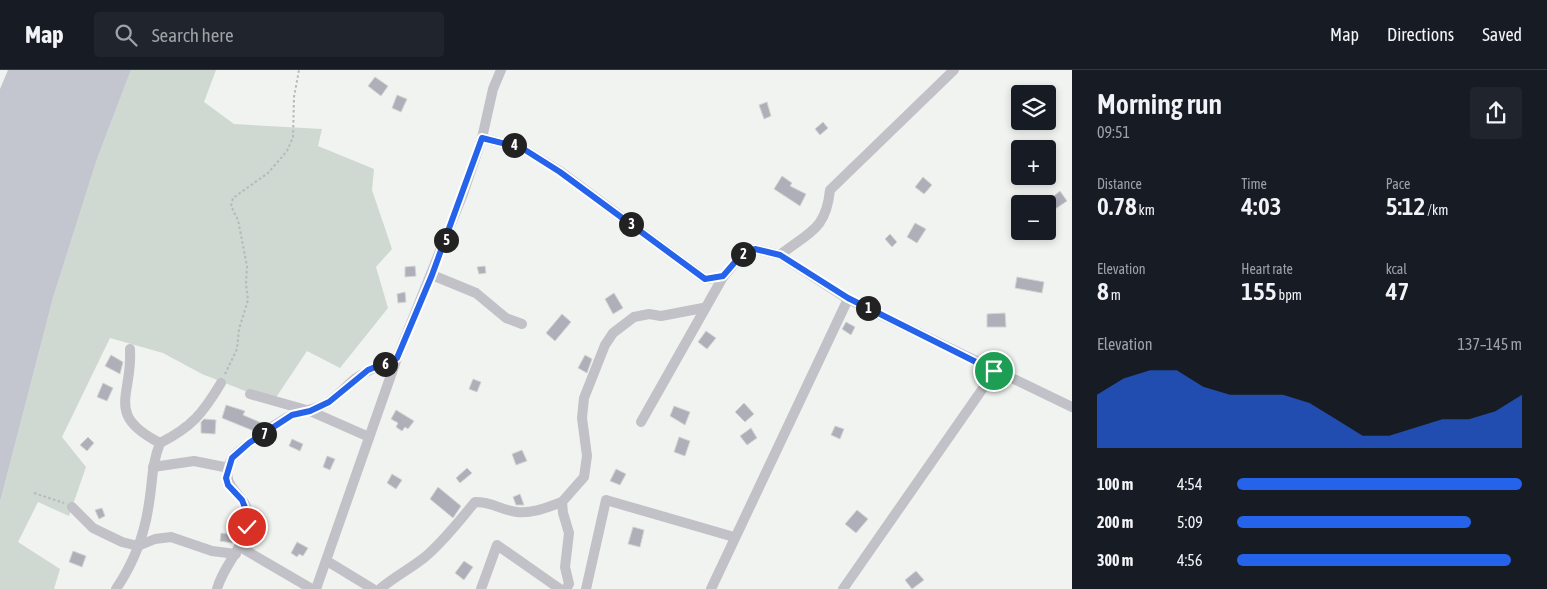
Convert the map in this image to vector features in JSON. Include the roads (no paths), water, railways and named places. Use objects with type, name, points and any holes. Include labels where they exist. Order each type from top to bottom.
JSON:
[{"type":"street","points":[[72,507],[93,528],[104,535],[138,546],[155,539],[171,537],[212,550],[238,551],[314,589],[327,562],[397,358],[432,275],[482,138],[493,89],[501,70]]},
{"type":"street","points":[[780,255],[823,221],[829,206],[830,190],[954,70]]},
{"type":"street","points":[[482,138],[522,148],[560,172],[705,279],[723,276]]},
{"type":"street","points":[[641,422],[703,308],[723,276],[742,254],[755,249],[780,255],[848,298],[994,371],[1072,407]]},
{"type":"street","points":[[432,275],[476,293],[506,318],[522,324]]},
{"type":"street","points":[[710,589],[848,298]]},
{"type":"street","points":[[380,589],[394,576],[424,558],[447,536],[476,502],[490,502],[517,512],[538,511],[562,502],[584,476],[587,456],[582,418],[584,398],[605,345],[613,333],[634,317],[648,314],[661,316],[703,308]]},
{"type":"street","points":[[130,349],[131,363],[124,401],[128,415],[137,430],[160,443]]},
{"type":"street","points":[[216,589],[223,570],[238,551],[247,527],[248,515],[242,500],[228,485],[226,478],[232,458],[249,443],[292,415],[310,411],[329,402],[368,370],[397,358]]},
{"type":"street","points":[[843,589],[994,371]]},
{"type":"street","points":[[116,589],[138,546],[146,525],[152,468],[160,443],[186,429],[198,418],[220,383]]},
{"type":"street","points":[[250,394],[310,411],[369,437]]},
{"type":"street","points":[[152,468],[194,461],[229,468]]},
{"type":"street","points":[[586,589],[606,500],[734,537]]},
{"type":"street","points":[[562,502],[563,513],[570,532],[565,567],[568,584],[566,589]]},
{"type":"street","points":[[481,589],[497,546],[560,589]]},
{"type":"street","points":[[327,562],[373,589]]}]
